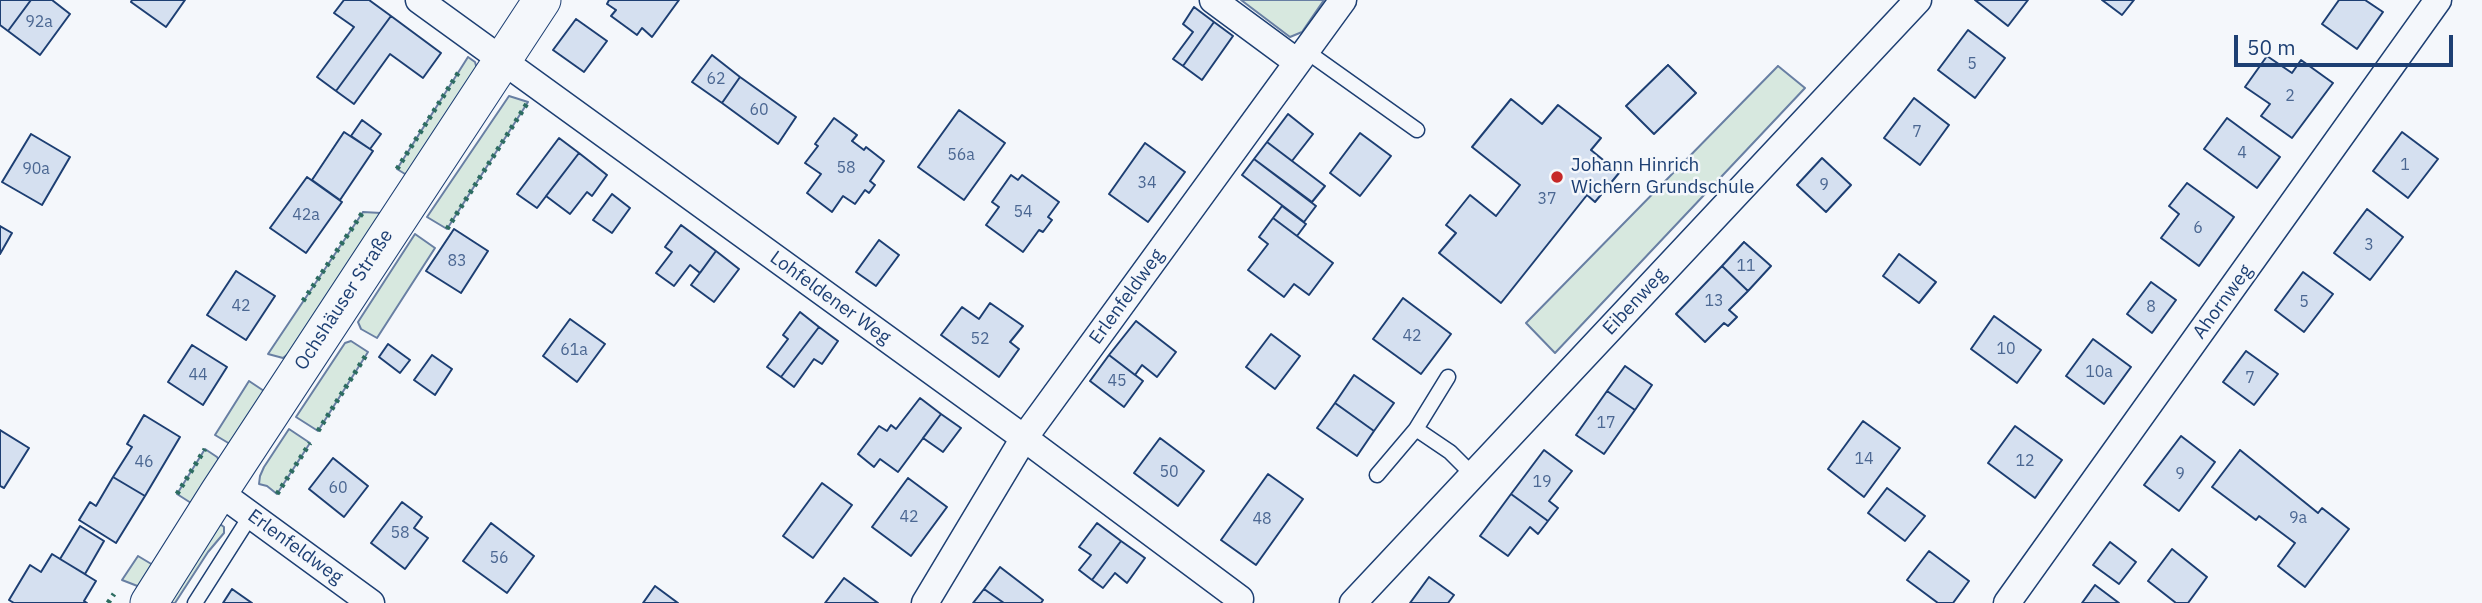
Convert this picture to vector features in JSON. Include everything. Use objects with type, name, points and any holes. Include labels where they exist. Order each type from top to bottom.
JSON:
[{"type":"main road","name":"Ochshäuser Straße","points":[[149,603],[542,0]]},
{"type":"street","name":"Lohfeldener Weg","points":[[419,0],[1024,438],[1240,599]]},
{"type":"street","points":[[1213,0],[1302,57]]},
{"type":"street","name":"Erlenfeldweg","points":[[925,603],[1024,438],[1343,0]]},
{"type":"street","name":"Eibenweg","points":[[1353,603],[1917,0]]},
{"type":"street","name":"Ahornweg","points":[[2007,603],[2438,0]]},
{"type":"street","name":"Erlenfeldweg","points":[[219,492],[371,603]]},
{"type":"lane","points":[[1302,57],[1418,130]]},
{"type":"lane","points":[[1377,475],[1416,429],[1448,377]]},
{"type":"lane","points":[[1416,429],[1450,452],[1473,475]]},
{"type":"lane","points":[[195,603],[251,515]]},
{"type":"shaded area","points":[[1241,0],[1324,0],[1302,32],[1290,37]]},
{"type":"shaded area","points":[[468,57],[475,62],[477,69],[405,174],[397,169]]},
{"type":"shaded area","points":[[1778,66],[1805,88],[1555,353],[1526,323]]},
{"type":"shaded area","points":[[509,96],[528,102],[447,229],[427,217]]},
{"type":"shaded area","points":[[363,212],[381,213],[288,354],[283,358],[268,354]]},
{"type":"shaded area","points":[[415,234],[435,248],[377,338],[361,329],[358,322]]},
{"type":"shaded area","points":[[351,341],[368,352],[318,431],[296,417],[345,343]]},
{"type":"shaded area","points":[[249,381],[264,391],[230,444],[215,435]]},
{"type":"shaded area","points":[[289,429],[310,443],[277,494],[267,486],[259,484],[260,476]]},
{"type":"shaded area","points":[[205,449],[220,462],[191,503],[177,494]]},
{"type":"shaded area","points":[[217,525],[224,527],[224,533],[208,552],[175,603],[165,603]]},
{"type":"shaded area","points":[[138,556],[153,565],[140,587],[122,580]]},
{"type":"building","points":[[0,0],[31,0],[8,31],[0,25]]},
{"type":"building","points":[[31,0],[52,0],[70,14],[40,55],[8,31]]},
{"type":"building","points":[[185,0],[166,27],[131,2]]},
{"type":"building","points":[[344,0],[369,0],[391,16],[336,91],[317,77],[354,27],[334,13]]},
{"type":"building","points":[[609,0],[679,0],[652,37],[642,28],[637,35],[611,16],[616,10],[607,4]]},
{"type":"building","points":[[1975,0],[2028,0],[2008,26]]},
{"type":"building","points":[[2102,0],[2134,0],[2122,15]]},
{"type":"building","points":[[2339,0],[2365,0],[2383,12],[2357,49],[2322,24]]},
{"type":"building","points":[[1194,7],[1214,22],[1183,66],[1173,59],[1193,32],[1183,24]]},
{"type":"building","points":[[391,16],[441,53],[423,78],[390,54],[354,104],[336,91]]},
{"type":"building","points":[[576,19],[607,41],[584,72],[553,50]]},
{"type":"building","points":[[1214,22],[1233,36],[1202,80],[1183,66]]},
{"type":"building","points":[[1968,30],[2005,58],[1975,98],[1938,70]]},
{"type":"building","points":[[712,55],[740,77],[722,103],[692,82]]},
{"type":"building","points":[[2267,56],[2292,73],[2301,60],[2333,83],[2292,138],[2261,116],[2270,104],[2245,87]]},
{"type":"building","points":[[1668,65],[1696,93],[1654,134],[1626,106]]},
{"type":"building","points":[[740,77],[796,117],[778,144],[722,103]]},
{"type":"building","points":[[1914,98],[1949,125],[1920,165],[1884,138]]},
{"type":"building","points":[[1511,99],[1542,124],[1558,105],[1601,138],[1591,150],[1619,173],[1595,202],[1587,195],[1501,303],[1439,253],[1456,233],[1446,225],[1470,195],[1496,216],[1520,185],[1472,147]]},
{"type":"building","points":[[959,110],[1005,143],[964,200],[918,167]]},
{"type":"building","points":[[1288,114],[1313,134],[1292,161],[1267,142]]},
{"type":"building","points":[[834,118],[857,135],[852,141],[864,150],[866,147],[884,161],[870,181],[875,185],[869,193],[865,190],[855,204],[843,196],[832,212],[807,193],[821,174],[805,163]]},
{"type":"building","points":[[2227,118],[2280,157],[2257,188],[2204,149]]},
{"type":"building","points":[[362,120],[381,134],[370,149],[351,136]]},
{"type":"building","points":[[344,132],[373,151],[340,200],[312,180]]},
{"type":"building","points":[[2402,132],[2438,159],[2408,198],[2373,171]]},
{"type":"building","points":[[1360,133],[1391,156],[1360,196],[1330,173]]},
{"type":"building","points":[[31,134],[70,157],[42,205],[2,182]]},
{"type":"building","points":[[559,138],[579,153],[537,208],[517,194]]},
{"type":"building","points":[[1267,142],[1325,186],[1312,202],[1254,159]]},
{"type":"building","points":[[1145,143],[1185,172],[1148,222],[1109,194]]},
{"type":"building","points":[[579,153],[607,175],[592,196],[587,192],[570,214],[546,196]]},
{"type":"building","points":[[1822,158],[1851,185],[1826,212],[1797,185]]},
{"type":"building","points":[[1254,159],[1316,206],[1304,222],[1242,175]]},
{"type":"building","points":[[1011,175],[1018,180],[1022,175],[1059,202],[1048,217],[1052,220],[1043,232],[1039,230],[1023,252],[986,225],[999,207],[992,202]]},
{"type":"building","points":[[307,177],[342,202],[306,253],[270,228]]},
{"type":"building","points":[[2187,183],[2234,217],[2199,266],[2161,238],[2179,214],[2169,206]]},
{"type":"building","points":[[612,194],[630,208],[612,233],[593,220]]},
{"type":"building","points":[[1282,206],[1306,224],[1297,236],[1273,218]]},
{"type":"building","points":[[2367,209],[2403,237],[2370,280],[2334,253]]},
{"type":"building","points":[[1273,218],[1333,263],[1309,295],[1294,284],[1284,297],[1248,270],[1268,244],[1259,237]]},
{"type":"building","points":[[681,225],[716,251],[700,273],[690,265],[674,286],[656,273],[672,252],[665,247]]},
{"type":"building","points":[[0,226],[12,233],[0,254]]},
{"type":"building","points":[[454,229],[488,251],[461,293],[426,271]]},
{"type":"building","points":[[879,240],[899,255],[876,286],[856,272]]},
{"type":"building","points":[[1744,242],[1771,266],[1748,291],[1722,266]]},
{"type":"building","points":[[716,251],[739,269],[714,302],[691,285]]},
{"type":"building","points":[[1899,254],[1936,282],[1919,303],[1883,276]]},
{"type":"building","points":[[1722,266],[1748,291],[1729,310],[1737,317],[1728,326],[1724,323],[1705,342],[1676,314]]},
{"type":"building","points":[[236,271],[275,296],[246,340],[207,315]]},
{"type":"building","points":[[2303,272],[2333,294],[2304,332],[2275,310]]},
{"type":"building","points":[[2151,282],[2176,300],[2152,333],[2127,314]]},
{"type":"building","points":[[1403,298],[1451,334],[1421,374],[1373,339]]},
{"type":"building","points":[[990,303],[1023,326],[1010,342],[1019,349],[999,377],[941,335],[962,307],[979,319]]},
{"type":"building","points":[[800,312],[819,327],[781,377],[767,367],[788,339],[783,335]]},
{"type":"building","points":[[1994,316],[2041,350],[2017,383],[1971,349]]},
{"type":"building","points":[[570,319],[605,344],[577,382],[543,356]]},
{"type":"building","points":[[1136,321],[1176,352],[1157,377],[1142,365],[1135,375],[1109,355]]},
{"type":"building","points":[[819,327],[838,341],[822,364],[814,359],[794,387],[781,377]]},
{"type":"building","points":[[1271,334],[1300,356],[1275,389],[1246,367]]},
{"type":"building","points":[[2093,339],[2131,367],[2104,404],[2066,376]]},
{"type":"building","points":[[388,344],[410,360],[400,373],[379,357]]},
{"type":"building","points":[[192,345],[227,367],[203,405],[168,382]]},
{"type":"building","points":[[2246,351],[2278,374],[2254,405],[2223,382]]},
{"type":"building","points":[[432,355],[452,369],[435,395],[414,380]]},
{"type":"building","points":[[1109,355],[1143,381],[1124,407],[1090,381]]},
{"type":"building","points":[[1625,366],[1652,385],[1635,410],[1607,391]]},
{"type":"building","points":[[1354,375],[1394,403],[1374,431],[1335,403]]},
{"type":"building","points":[[1607,391],[1635,410],[1604,454],[1576,435]]},
{"type":"building","points":[[920,398],[941,414],[898,472],[880,459],[874,467],[858,454],[879,426],[887,431],[891,425],[896,429]]},
{"type":"building","points":[[1335,403],[1374,431],[1357,456],[1317,428]]},
{"type":"building","points":[[941,414],[961,428],[943,452],[923,438]]},
{"type":"building","points":[[144,415],[180,437],[145,496],[113,477],[132,447],[127,444]]},
{"type":"building","points":[[1863,421],[1900,448],[1864,497],[1828,469]]},
{"type":"building","points":[[2015,426],[2062,460],[2035,498],[1988,463]]},
{"type":"building","points":[[0,430],[29,448],[4,488],[0,486]]},
{"type":"building","points":[[2181,436],[2215,462],[2179,511],[2144,485]]},
{"type":"building","points":[[1160,438],[1204,471],[1178,506],[1134,473]]},
{"type":"building","points":[[1544,450],[1572,471],[1549,501],[1558,508],[1548,521],[1511,494]]},
{"type":"building","points":[[2240,450],[2318,513],[2322,508],[2349,529],[2305,587],[2278,566],[2295,543],[2259,516],[2256,520],[2212,487]]},
{"type":"building","points":[[333,458],[368,486],[344,517],[309,489]]},
{"type":"building","points":[[1268,474],[1303,499],[1256,565],[1221,540]]},
{"type":"building","points":[[113,477],[145,496],[116,543],[79,520],[90,502],[96,506]]},
{"type":"building","points":[[908,478],[947,507],[911,556],[872,527]]},
{"type":"building","points":[[822,483],[852,505],[813,558],[783,536]]},
{"type":"building","points":[[1887,488],[1925,516],[1905,541],[1868,513]]},
{"type":"building","points":[[1511,494],[1548,521],[1538,534],[1530,527],[1508,556],[1480,536]]},
{"type":"building","points":[[402,502],[422,517],[414,528],[428,538],[405,569],[371,543]]},
{"type":"building","points":[[491,523],[534,556],[507,593],[463,561]]},
{"type":"building","points":[[1097,523],[1121,541],[1092,580],[1079,570],[1091,555],[1079,547]]},
{"type":"building","points":[[80,526],[104,541],[85,574],[60,559]]},
{"type":"building","points":[[1121,541],[1145,558],[1127,583],[1115,573],[1103,588],[1092,580]]},
{"type":"building","points":[[2110,542],[2136,562],[2119,584],[2093,565]]},
{"type":"building","points":[[2172,549],[2207,577],[2188,603],[2176,603],[2148,581]]},
{"type":"building","points":[[1929,551],[1969,581],[1953,603],[1938,603],[1907,580]]},
{"type":"building","points":[[52,554],[96,581],[84,601],[87,603],[14,603],[9,600],[30,565],[41,572]]},
{"type":"building","points":[[1000,567],[1043,600],[1041,603],[1004,603],[984,589]]},
{"type":"building","points":[[1429,577],[1454,595],[1448,603],[1410,603]]},
{"type":"building","points":[[844,578],[878,603],[825,603]]},
{"type":"building","points":[[2095,585],[2119,603],[2082,603]]},
{"type":"building","points":[[655,586],[678,603],[643,603]]},
{"type":"building","points":[[232,589],[252,603],[223,603]]},
{"type":"building","points":[[984,589],[1004,603],[973,603]]},
{"type":"hedge","points":[[397,169],[460,70]]},
{"type":"hedge","points":[[447,229],[528,102]]},
{"type":"hedge","points":[[303,301],[363,212]]},
{"type":"hedge","points":[[318,431],[368,352]]},
{"type":"hedge","points":[[277,494],[310,443]]},
{"type":"hedge","points":[[177,494],[205,449]]},
{"type":"hedge","points":[[108,603],[114,594]]},
{"type":"place","name":"Johann Hinrich Wichern Grundschule","points":[[1557,177]]}]
